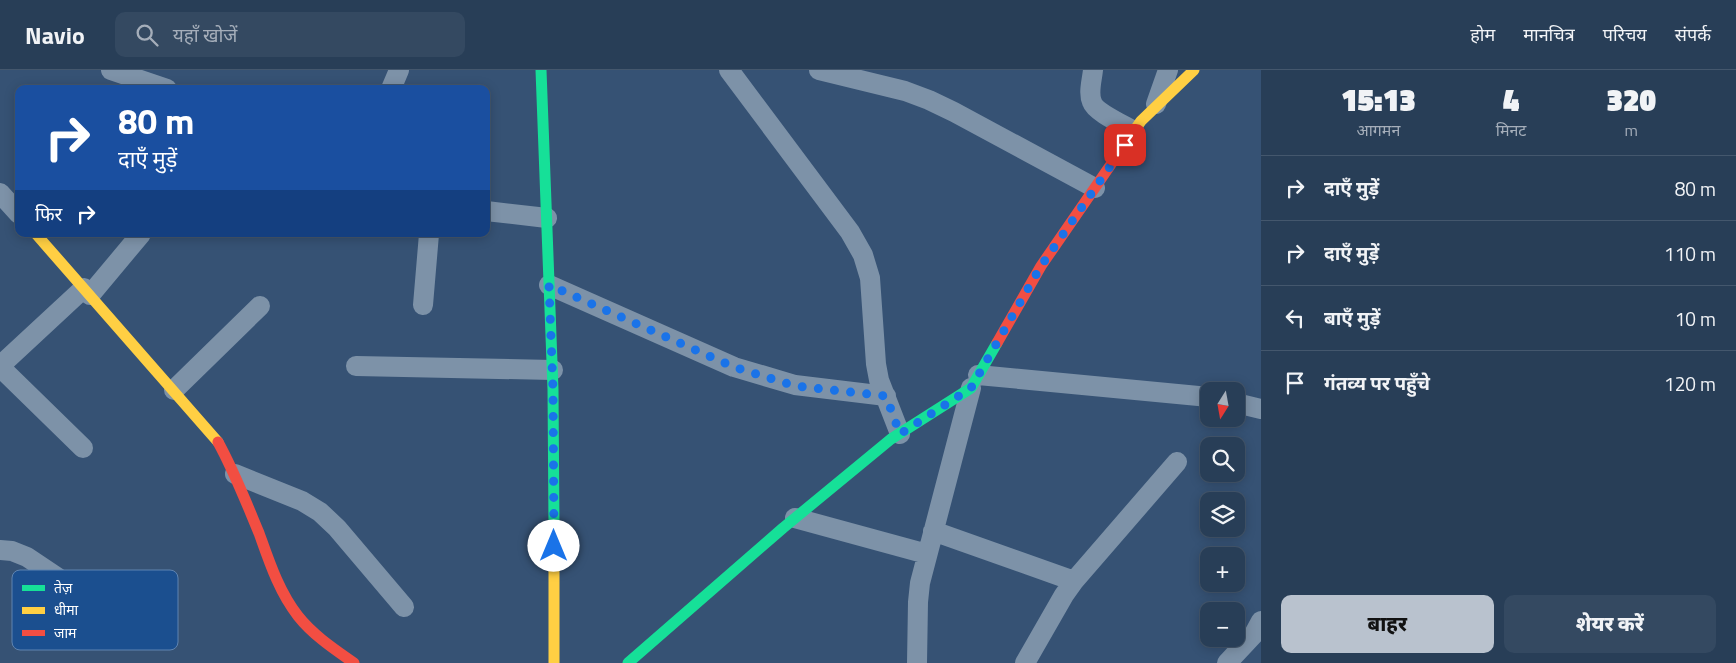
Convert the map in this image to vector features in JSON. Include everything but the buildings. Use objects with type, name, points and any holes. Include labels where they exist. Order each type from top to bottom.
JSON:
[{"type":"street","points":[[111,70],[155,85]]},
{"type":"street","points":[[393,85],[399,70]]},
{"type":"street","points":[[541,70],[552,370],[554,663]]},
{"type":"street","points":[[729,70],[850,232],[863,255],[870,278],[876,364],[900,434]]},
{"type":"street","points":[[819,70],[905,91],[928,100],[954,112],[1095,188]]},
{"type":"street","points":[[1093,70],[1090,93],[1092,103],[1098,110],[1134,131]]},
{"type":"street","points":[[1155,108],[1168,70]]},
{"type":"street","points":[[917,663],[920,584],[975,382],[1041,266],[1141,121],[1194,70]]},
{"type":"street","points":[[0,195],[15,210]]},
{"type":"street","points":[[490,211],[546,218]]},
{"type":"street","points":[[39,237],[218,442],[235,474],[289,604],[313,631],[354,663]]},
{"type":"street","points":[[83,448],[0,367],[87,291],[138,237]]},
{"type":"street","points":[[423,305],[429,237]]},
{"type":"street","points":[[549,285],[734,367],[795,386],[886,396]]},
{"type":"street","points":[[174,390],[260,306]]},
{"type":"street","points":[[356,366],[552,370]]},
{"type":"street","points":[[628,663],[795,518],[900,434],[975,382],[1200,396]]},
{"type":"street","points":[[1245,405],[1261,409]]},
{"type":"street","points":[[1025,663],[1074,581],[1177,462]]},
{"type":"street","points":[[235,474],[302,500],[320,512],[337,528],[404,607]]},
{"type":"street","points":[[795,518],[927,554]]},
{"type":"street","points":[[934,531],[1074,581]]},
{"type":"street","points":[[0,550],[12,551],[27,557],[46,570]]},
{"type":"street","points":[[1227,663],[1254,634],[1261,622]]},
{"type":"traffic: fast","points":[[541,70],[553,389],[554,526]]},
{"type":"traffic: fast","points":[[628,663],[783,528],[891,439],[971,388],[997,343]]},
{"type":"traffic: slow","points":[[1114,160],[1141,121],[1194,70]]},
{"type":"traffic: slow","points":[[39,237],[218,442]]},
{"type":"traffic: slow","points":[[554,526],[554,663]]},
{"type":"traffic: jam","points":[[997,343],[1041,266],[1114,160]]},
{"type":"traffic: jam","points":[[218,442],[245,498],[275,576],[291,607],[317,636],[354,663]]},
{"type":"route","points":[[554,546],[553,389],[549,285],[734,367],[795,386],[886,396],[900,434],[971,388],[1041,266],[1125,145]]}]
